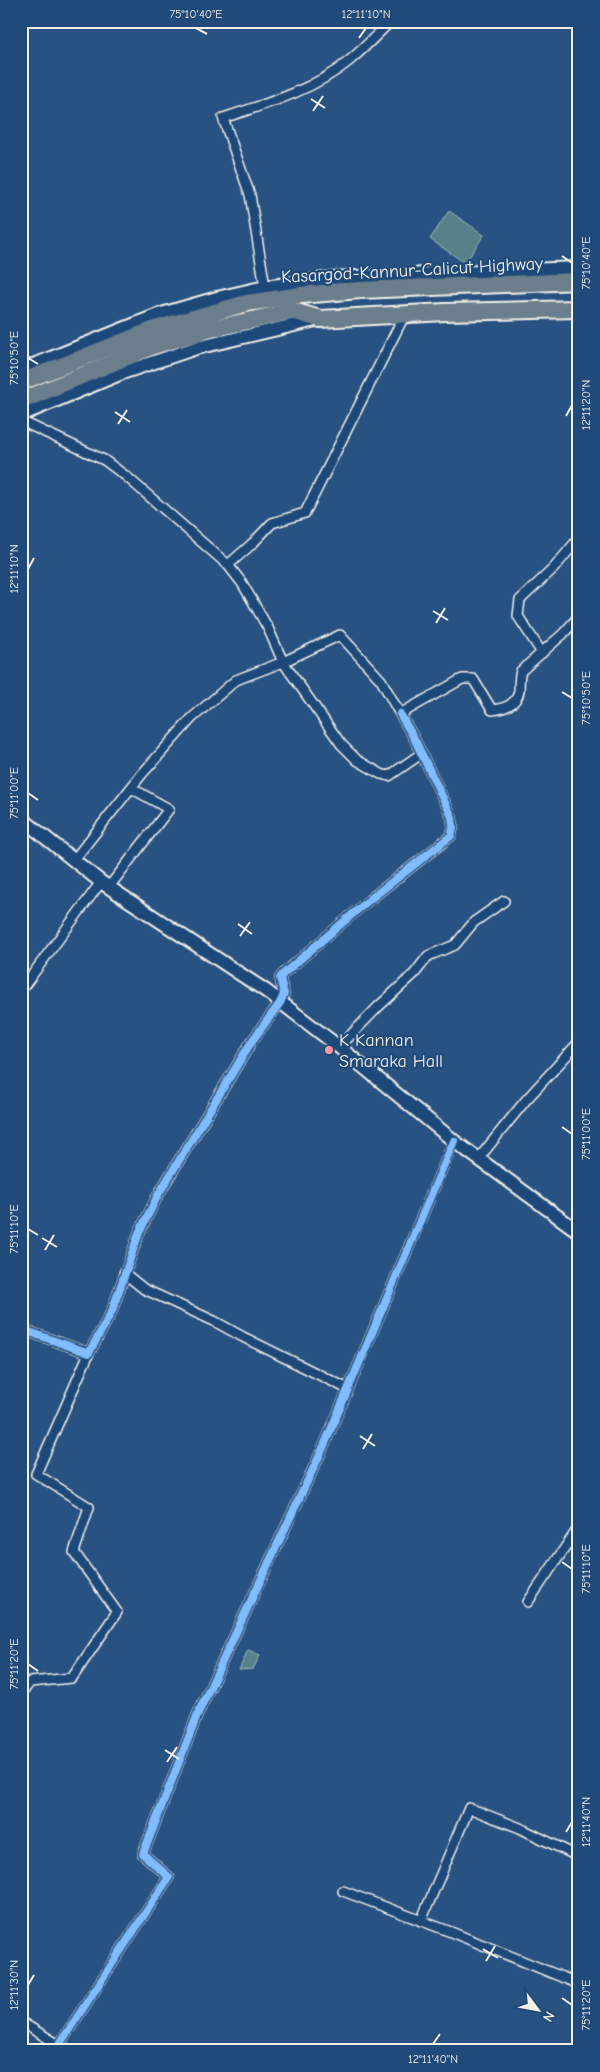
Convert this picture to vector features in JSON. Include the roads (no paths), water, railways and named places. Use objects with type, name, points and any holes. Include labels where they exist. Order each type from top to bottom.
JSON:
[{"type":"highway","name":"Kasargod-Kannur-Calicut Highway","points":[[21,382],[155,329],[247,303],[301,294],[360,290],[579,281]]},
{"type":"highway","name":"Kasargod-Kannur-Calicut Highway","points":[[21,401],[154,346],[206,330],[293,311],[320,320],[405,314],[579,309]]},
{"type":"street","points":[[265,287],[250,195],[223,118],[270,102],[324,78],[349,62],[391,21]]},
{"type":"street","points":[[21,370],[158,315],[217,298],[265,287],[332,278],[579,268]]},
{"type":"street","points":[[228,564],[253,543],[272,523],[305,513],[405,314]]},
{"type":"street","points":[[21,415],[122,373],[196,348],[320,320]]},
{"type":"street","points":[[21,421],[104,460],[127,477],[228,564],[242,583],[268,628],[283,662],[340,744],[356,760],[381,774],[389,776],[421,754]]},
{"type":"street","points":[[542,653],[518,616],[520,600],[554,568],[579,538]]},
{"type":"street","points":[[400,714],[462,679],[474,679],[492,710],[510,706],[518,694],[518,679],[521,671],[563,634],[579,616]]},
{"type":"street","points":[[21,1694],[30,1682],[72,1678],[117,1612],[74,1552],[89,1507],[36,1474],[89,1353],[112,1311],[139,1233],[158,1195],[252,1041],[280,1003],[284,994],[280,978],[283,974],[369,900],[451,836],[453,828],[452,817],[381,680],[340,635],[283,662],[236,680],[192,718],[131,788],[73,861]]},
{"type":"street","points":[[21,990],[105,884],[169,809],[131,788]]},
{"type":"street","points":[[21,818],[73,861],[105,884],[248,977],[339,1047],[454,1141],[579,1232]]},
{"type":"street","points":[[339,1047],[415,973],[428,956],[455,945],[474,922],[504,901]]},
{"type":"street","points":[[479,1158],[526,1100],[579,1042]]},
{"type":"street","points":[[59,2045],[169,1877],[143,1854],[199,1711],[315,1466],[454,1141]]},
{"type":"street","points":[[124,1273],[144,1288],[214,1320],[243,1337],[348,1389]]},
{"type":"street","points":[[21,1329],[89,1353]]},
{"type":"street","points":[[528,1602],[579,1527]]},
{"type":"street","points":[[421,1921],[469,1808],[520,1828],[579,1857]]},
{"type":"street","points":[[342,1891],[579,1984]]},
{"type":"street","points":[[21,2022],[69,2051]]},
{"type":"place","name":"K Kannan Smaraka Hall","points":[[329,1050]]}]
